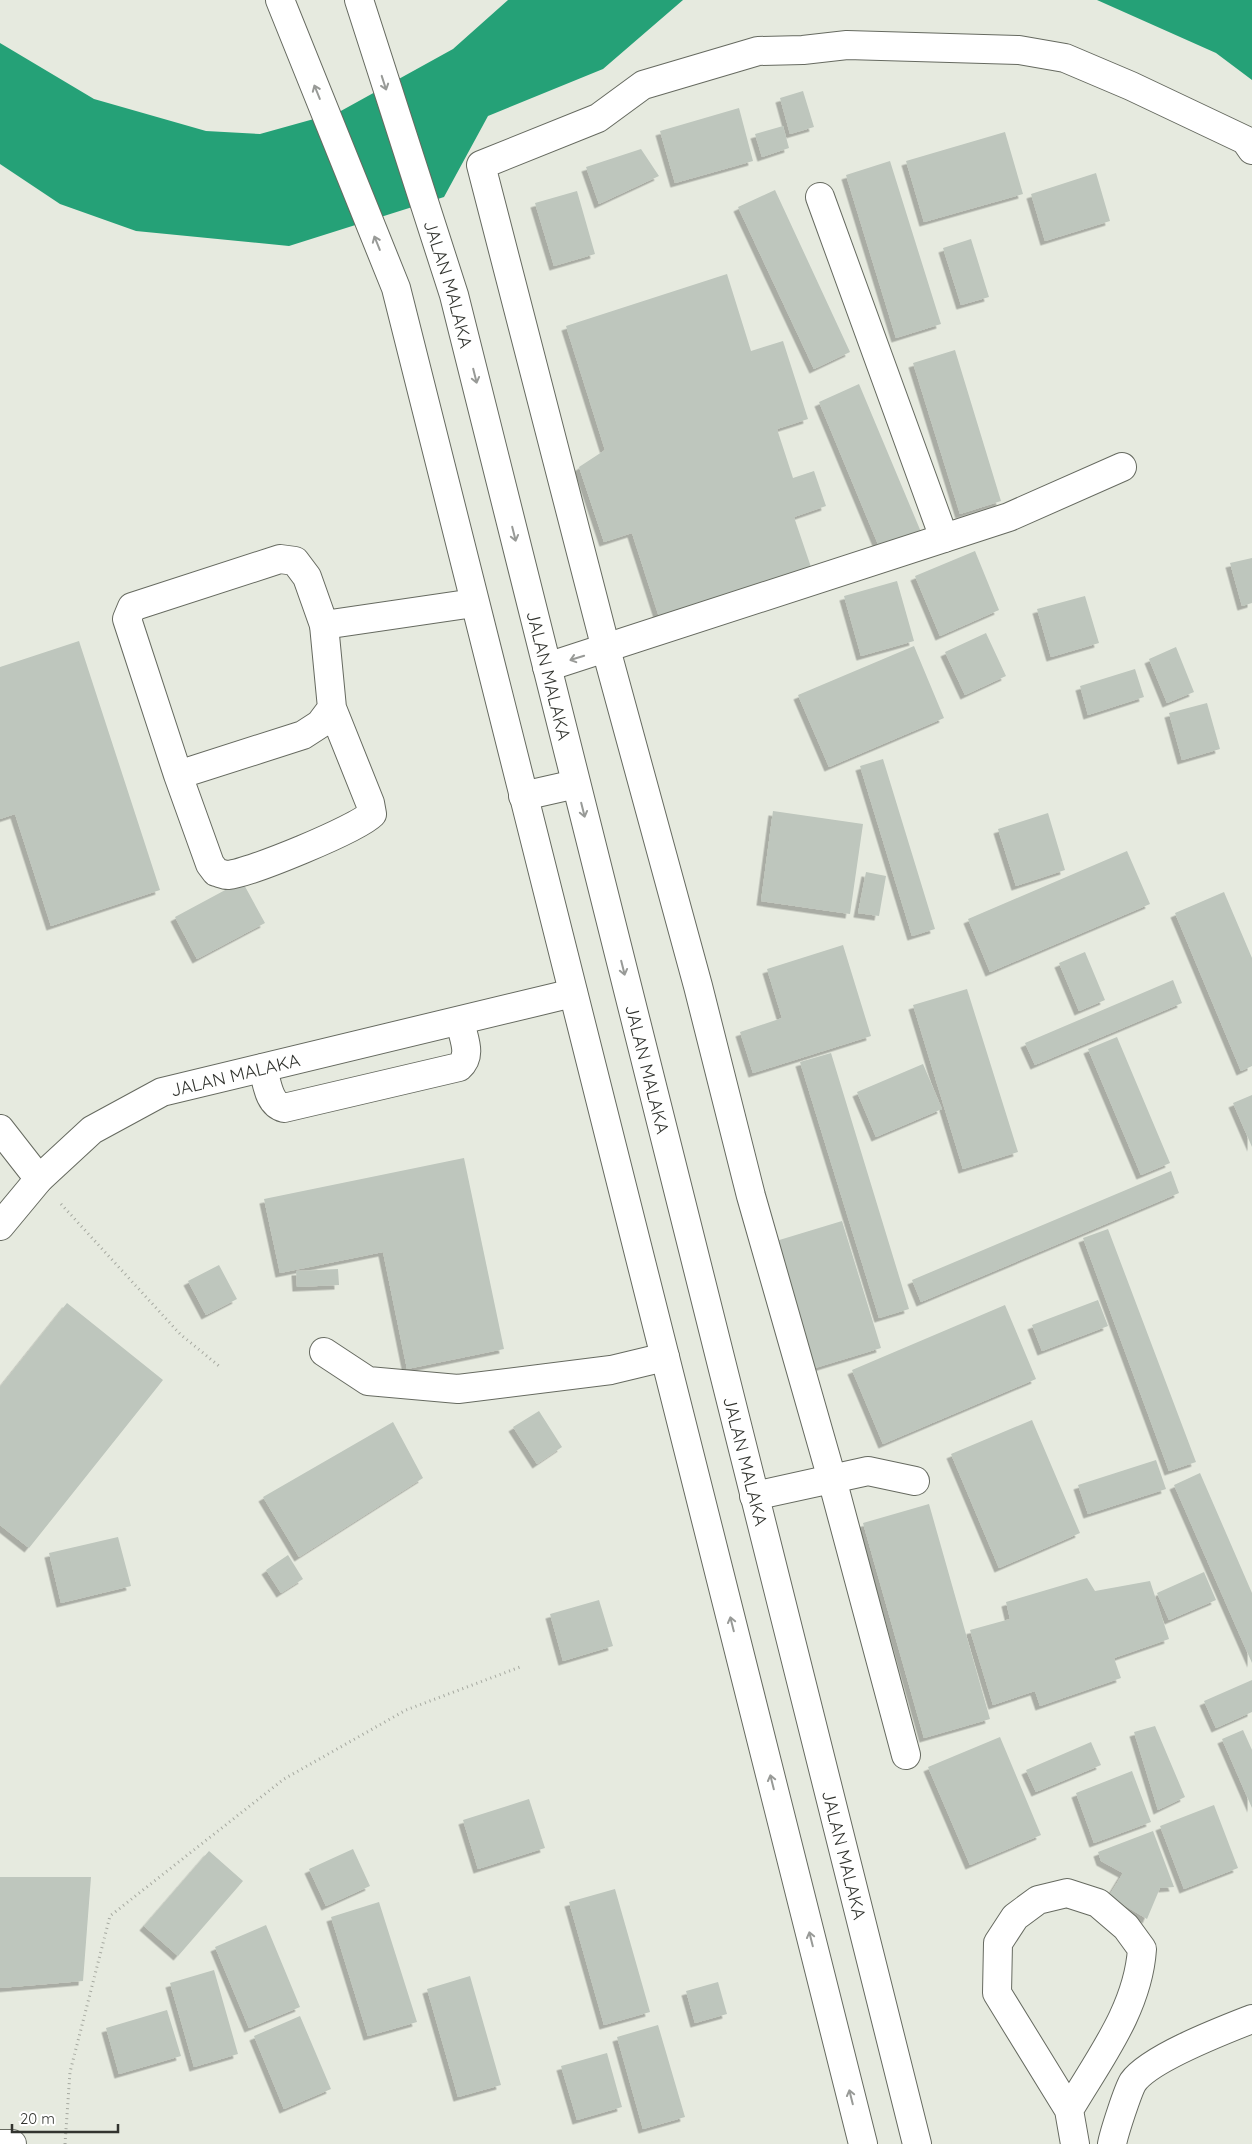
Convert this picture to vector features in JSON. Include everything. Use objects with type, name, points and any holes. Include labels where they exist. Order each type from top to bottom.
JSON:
[{"type":"street","points":[[280,0],[396,288],[863,2144]]},
{"type":"street","name":"JALAN MALAKA","points":[[359,0],[369,37],[454,295],[917,2144]]},
{"type":"street","points":[[906,1754],[832,1479],[751,1196],[698,986],[606,649],[481,165],[598,118],[643,84],[758,51],[803,50],[847,45],[1019,50],[1065,58],[1131,86],[1245,140],[1252,150]]},
{"type":"street","points":[[820,198],[944,538]]},
{"type":"street","points":[[547,667],[1009,517],[1122,467]]},
{"type":"street","points":[[280,559],[295,561],[307,577],[324,625],[332,708],[370,803],[372,814],[366,820],[338,834],[266,863],[228,875],[216,872],[210,864],[178,775],[127,619],[132,607],[280,559]]},
{"type":"street","points":[[324,625],[474,603]]},
{"type":"street","points":[[178,775],[303,735],[320,724],[332,708]]},
{"type":"street","points":[[523,796],[576,784]]},
{"type":"street","name":"JALAN MALAKA","points":[[0,1226],[39,1179],[92,1130],[162,1092],[573,993]]},
{"type":"street","points":[[263,1068],[272,1102],[284,1108],[459,1067],[466,1061],[466,1019]]},
{"type":"street","points":[[0,1129],[39,1179]]},
{"type":"street","points":[[324,1352],[368,1381],[458,1389],[604,1370],[665,1356]]},
{"type":"street","points":[[754,1496],[868,1471],[915,1481]]},
{"type":"street","points":[[1069,2110],[1124,2018],[1141,1968],[1142,1949],[1126,1927],[1098,1903],[1067,1892],[1038,1900],[1015,1917],[998,1943],[997,1993],[1069,2110],[1075,2144]]},
{"type":"street","points":[[1112,2144],[1133,2082],[1153,2065],[1207,2036],[1252,2019]]},
{"type":"street","points":[[0,2144],[12,2144]]},
{"type":"path","points":[[39,1179],[180,1334],[219,1366]]},
{"type":"path","points":[[65,2144],[70,2072],[110,1916],[284,1779],[406,1710],[520,1667]]},
{"type":"shaded area","points":[[508,0],[683,0],[603,69],[488,116],[444,197],[289,246],[136,231],[60,204],[0,164],[0,43],[94,99],[206,131],[260,134],[339,112],[453,49]]},
{"type":"shaded area","points":[[1097,0],[1252,0],[1252,80],[1216,53]]},
{"type":"building","points":[[803,91],[814,127],[790,134],[780,98]]},
{"type":"building","points":[[739,108],[753,161],[675,183],[660,131]]},
{"type":"building","points":[[783,126],[789,148],[762,157],[755,134]]},
{"type":"building","points":[[1005,132],[1023,194],[924,222],[906,161]]},
{"type":"building","points":[[641,149],[659,176],[599,204],[586,167]]},
{"type":"building","points":[[890,161],[941,324],[896,338],[846,175]]},
{"type":"building","points":[[1096,173],[1110,221],[1045,241],[1031,194]]},
{"type":"building","points":[[775,190],[850,352],[814,369],[738,207]]},
{"type":"building","points":[[577,191],[595,254],[554,266],[535,203]]},
{"type":"building","points":[[971,239],[989,297],[961,305],[943,248]]},
{"type":"building","points":[[727,274],[751,351],[783,341],[808,419],[777,429],[793,478],[814,471],[826,506],[794,517],[812,570],[660,620],[632,533],[604,542],[579,467],[605,450],[566,326]]},
{"type":"building","points":[[955,350],[1001,501],[960,514],[913,363]]},
{"type":"building","points":[[859,384],[921,532],[880,549],[819,402]]},
{"type":"building","points":[[975,551],[999,610],[940,636],[915,576]]},
{"type":"building","points":[[1252,558],[1252,603],[1242,606],[1230,563]]},
{"type":"building","points":[[897,581],[914,641],[861,656],[844,596]]},
{"type":"building","points":[[1085,596],[1099,643],[1051,657],[1037,609]]},
{"type":"building","points":[[986,633],[1006,676],[965,695],[945,652]]},
{"type":"building","points":[[79,641],[160,890],[51,926],[15,814],[0,819],[0,667]]},
{"type":"building","points":[[914,646],[944,718],[829,767],[798,695]]},
{"type":"building","points":[[1176,647],[1194,692],[1167,703],[1149,659]]},
{"type":"building","points":[[1135,669],[1144,697],[1088,715],[1080,686]]},
{"type":"building","points":[[1207,703],[1220,749],[1182,760],[1169,713]]},
{"type":"building","points":[[883,759],[935,929],[912,936],[860,766]]},
{"type":"building","points":[[773,811],[863,824],[850,914],[761,901]]},
{"type":"building","points":[[1048,813],[1065,870],[1016,886],[998,829]]},
{"type":"building","points":[[1127,851],[1150,904],[990,972],[968,919]]},
{"type":"building","points":[[866,872],[886,876],[879,916],[858,913]]},
{"type":"building","points":[[242,881],[265,923],[197,959],[175,917]]},
{"type":"building","points":[[1224,892],[1252,958],[1252,1066],[1241,1071],[1175,913]]},
{"type":"building","points":[[843,945],[871,1036],[753,1073],[740,1032],[782,1018],[767,969]]},
{"type":"building","points":[[1085,952],[1105,1000],[1079,1011],[1059,963]]},
{"type":"building","points":[[1173,980],[1182,1003],[1035,1065],[1025,1043]]},
{"type":"building","points":[[967,989],[1018,1152],[963,1169],[913,1005]]},
{"type":"building","points":[[1117,1037],[1170,1163],[1141,1175],[1088,1049]]},
{"type":"building","points":[[831,1053],[909,1309],[879,1318],[800,1062]]},
{"type":"building","points":[[923,1064],[942,1109],[876,1137],[857,1092]]},
{"type":"building","points":[[1252,1095],[1252,1147],[1233,1103]]},
{"type":"building","points":[[464,1158],[504,1349],[407,1369],[383,1252],[280,1273],[264,1199]]},
{"type":"building","points":[[1171,1171],[1179,1193],[921,1302],[912,1280]]},
{"type":"building","points":[[842,1221],[881,1348],[815,1368],[776,1241]]},
{"type":"building","points":[[1108,1229],[1196,1462],[1169,1471],[1083,1238]]},
{"type":"building","points":[[219,1265],[237,1299],[206,1315],[188,1281]]},
{"type":"building","points":[[338,1269],[339,1285],[297,1287],[296,1271]]},
{"type":"building","points":[[1098,1300],[1108,1326],[1042,1351],[1032,1325]]},
{"type":"building","points":[[67,1303],[163,1380],[29,1548],[0,1525],[0,1387]]},
{"type":"building","points":[[1005,1305],[1036,1379],[883,1444],[852,1370]]},
{"type":"building","points":[[539,1411],[562,1447],[537,1464],[513,1427]]},
{"type":"building","points":[[1032,1420],[1080,1533],[999,1568],[951,1454]]},
{"type":"building","points":[[393,1422],[423,1478],[299,1557],[263,1497]]},
{"type":"building","points":[[1156,1460],[1166,1489],[1088,1514],[1078,1485]]},
{"type":"building","points":[[1200,1473],[1252,1593],[1252,1663],[1174,1485]]},
{"type":"building","points":[[929,1504],[990,1719],[924,1738],[863,1523]]},
{"type":"building","points":[[118,1537],[131,1586],[61,1603],[49,1553]]},
{"type":"building","points":[[288,1555],[303,1579],[281,1593],[266,1570]]},
{"type":"building","points":[[1204,1572],[1216,1600],[1169,1620],[1157,1593]]},
{"type":"building","points":[[1087,1578],[1095,1591],[1150,1581],[1169,1639],[1114,1658],[1121,1678],[1040,1706],[1035,1691],[993,1705],[970,1630],[1010,1619],[1006,1602]]},
{"type":"building","points":[[599,1600],[613,1646],[563,1661],[550,1614]]},
{"type":"building","points":[[1252,1680],[1252,1712],[1216,1728],[1204,1701]]},
{"type":"building","points":[[1155,1726],[1185,1797],[1158,1810],[1134,1732]]},
{"type":"building","points":[[1243,1730],[1252,1750],[1252,1808],[1222,1739]]},
{"type":"building","points":[[1000,1737],[1041,1835],[970,1865],[928,1767]]},
{"type":"building","points":[[1091,1742],[1101,1765],[1036,1792],[1026,1770]]},
{"type":"building","points":[[1132,1771],[1151,1822],[1094,1843],[1076,1793]]},
{"type":"building","points":[[529,1799],[545,1848],[478,1869],[463,1820]]},
{"type":"building","points":[[1214,1805],[1238,1868],[1184,1889],[1160,1826]]},
{"type":"building","points":[[1153,1831],[1174,1887],[1160,1888],[1147,1919],[1109,1896],[1123,1873],[1101,1861],[1098,1852]]},
{"type":"building","points":[[353,1849],[370,1886],[326,1906],[309,1869]]},
{"type":"building","points":[[209,1851],[243,1881],[178,1956],[144,1926]]},
{"type":"building","points":[[0,1877],[91,1877],[83,1981],[0,1988]]},
{"type":"building","points":[[615,1889],[650,2012],[604,2025],[569,1902]]},
{"type":"building","points":[[379,1902],[417,2022],[368,2036],[331,1917]]},
{"type":"building","points":[[266,1925],[300,2007],[249,2028],[215,1947]]},
{"type":"building","points":[[214,1970],[238,2054],[194,2067],[170,1983]]},
{"type":"building","points":[[470,1976],[501,2085],[458,2097],[427,1989]]},
{"type":"building","points":[[718,1982],[727,2014],[695,2023],[686,1991]]},
{"type":"building","points":[[167,2010],[181,2056],[119,2074],[106,2028]]},
{"type":"building","points":[[300,2016],[331,2089],[284,2109],[254,2036]]},
{"type":"building","points":[[658,2025],[685,2117],[643,2129],[617,2037]]},
{"type":"building","points":[[607,2053],[622,2107],[577,2120],[561,2066]]}]
